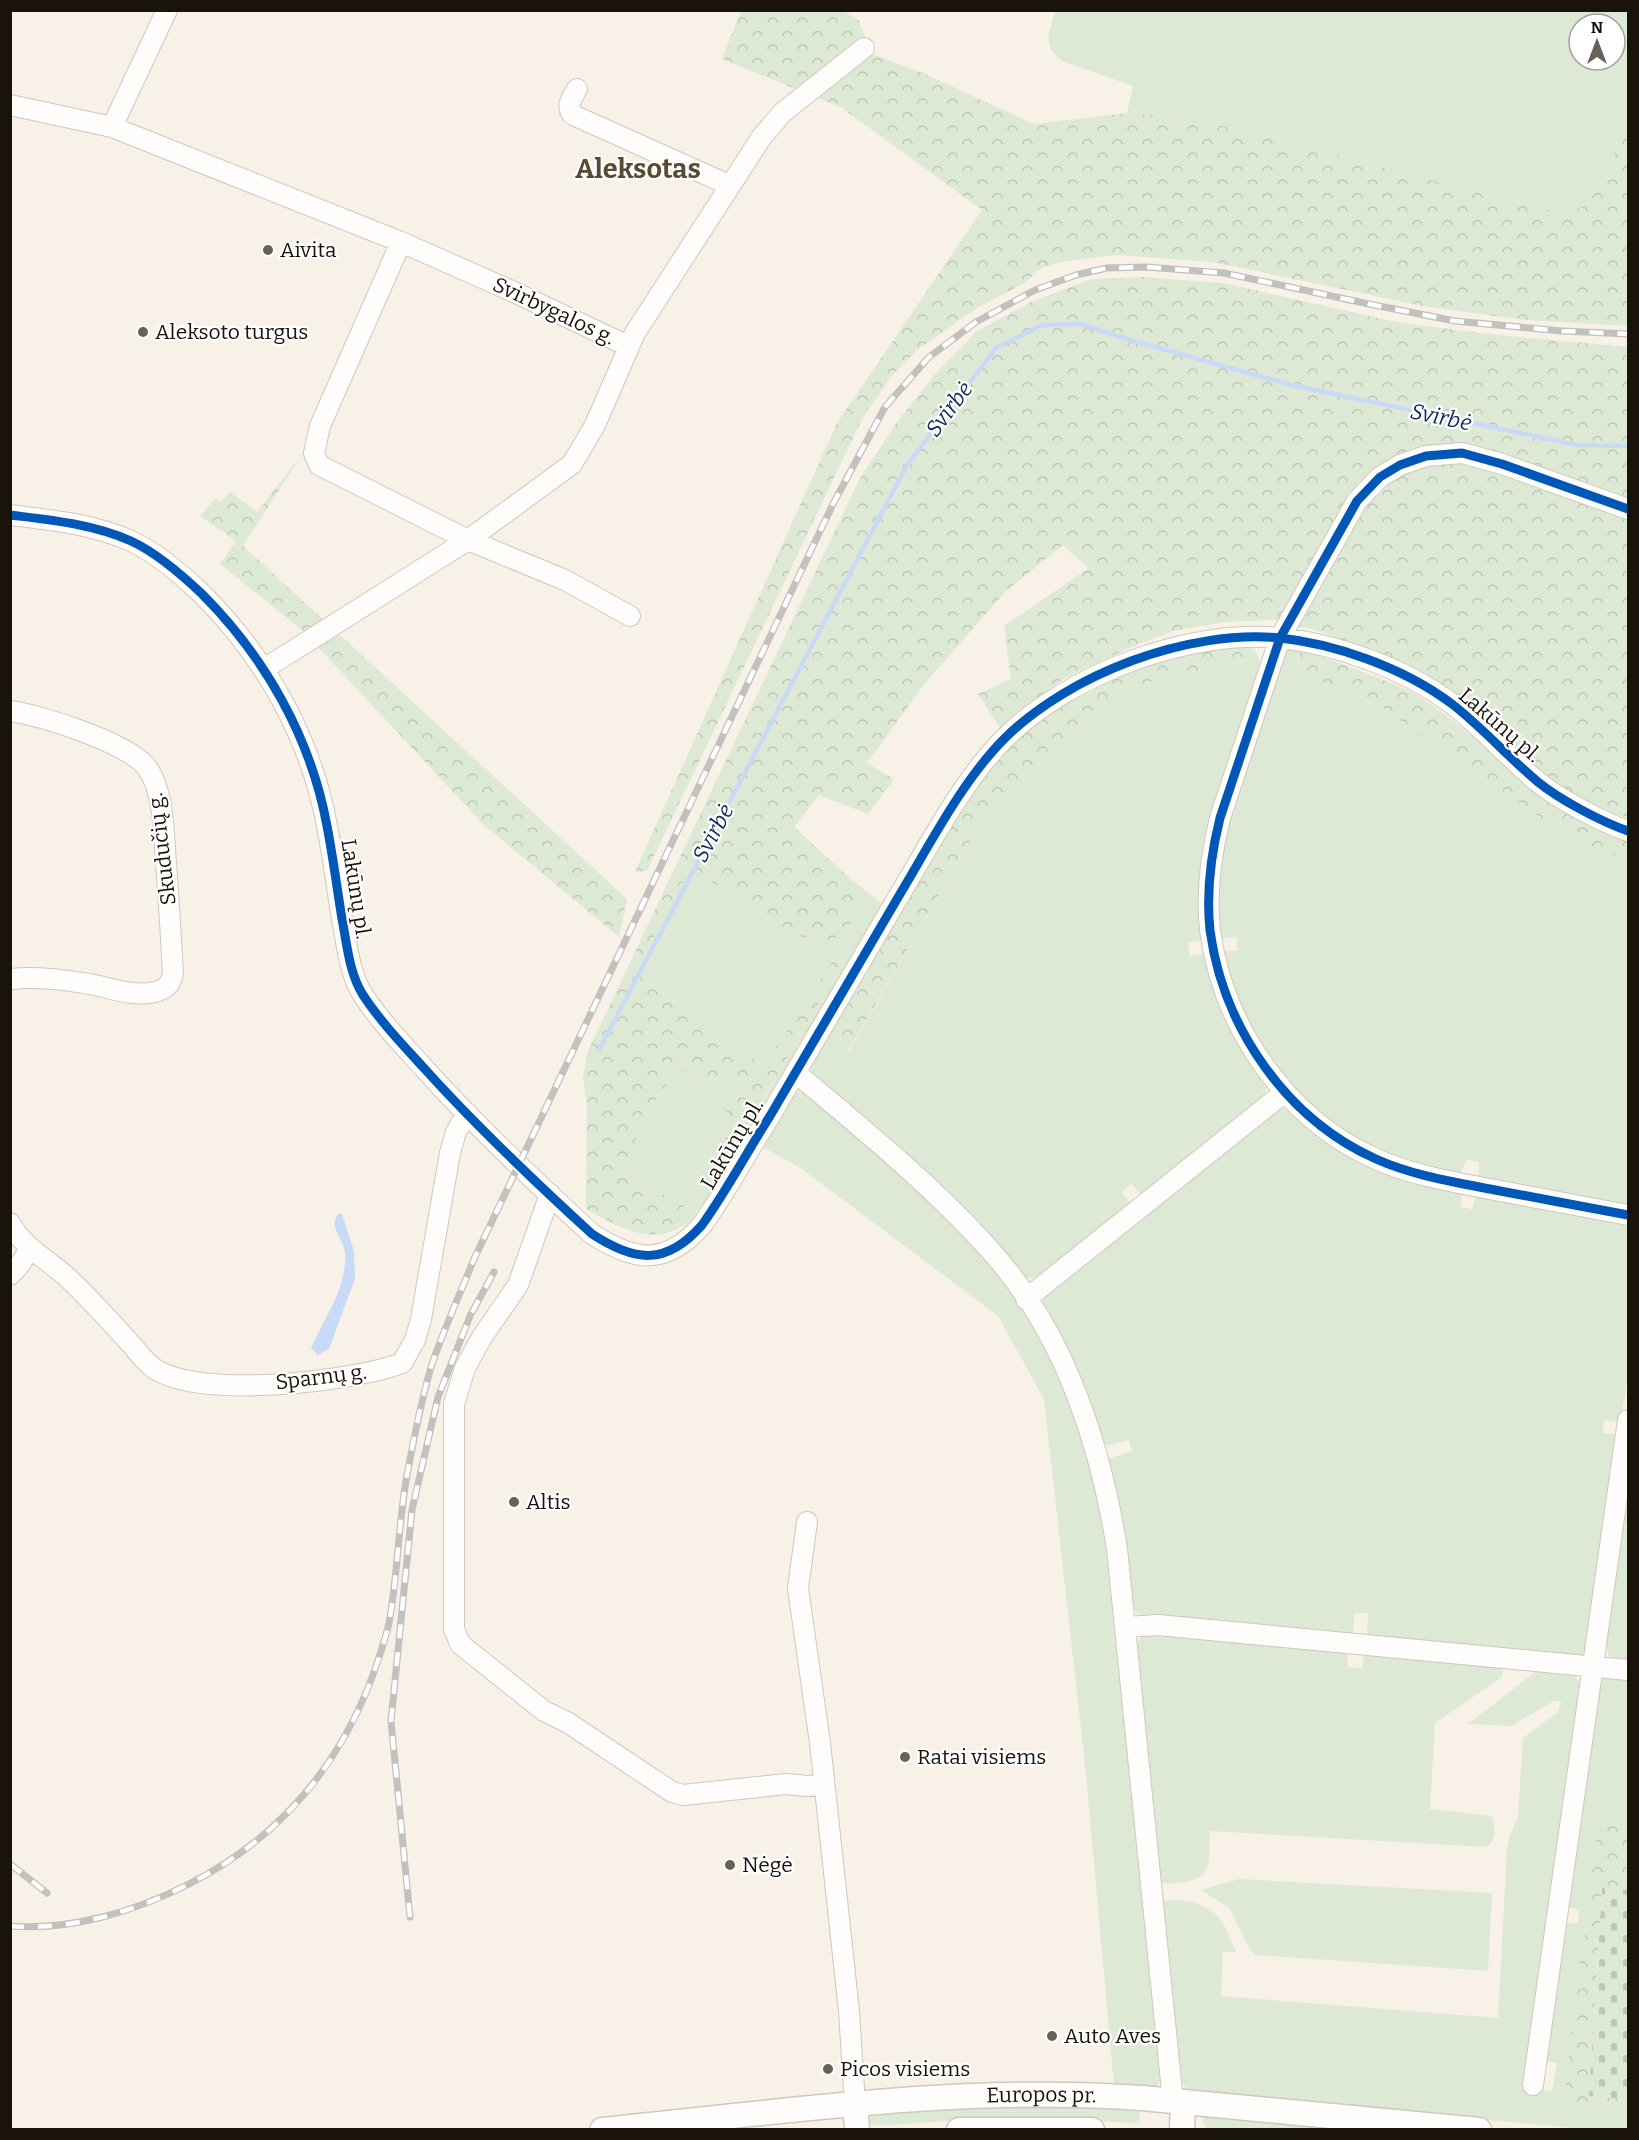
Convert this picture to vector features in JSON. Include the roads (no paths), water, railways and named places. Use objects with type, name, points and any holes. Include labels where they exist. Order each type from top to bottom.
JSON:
[{"type":"main road","name":"Europos pr.","points":[[602,2130],[672,2126],[855,2104],[938,2097],[1103,2095],[1479,2130]]},
{"type":"main road","points":[[1178,2101],[1182,2130]]},
{"type":"main road","points":[[855,2104],[857,2130]]},
{"type":"main road","name":"Europos pr.","points":[[959,2130],[1092,2130]]},
{"type":"street","points":[[112,127],[167,10]]},
{"type":"street","points":[[628,346],[761,138],[782,113],[864,48]]},
{"type":"street","points":[[577,89],[569,103],[569,111],[573,115],[729,185]]},
{"type":"street","name":"Svirbygalos g.","points":[[10,105],[112,127],[401,242],[628,346],[595,424],[572,464],[468,540],[264,669]]},
{"type":"street","points":[[401,242],[320,426],[314,453],[319,465],[468,540],[566,580],[630,616]]},
{"type":"street","points":[[1629,509],[1503,464],[1461,453],[1426,456],[1400,465],[1380,477],[1357,501],[1280,638],[1220,818],[1213,847],[1209,893],[1210,928],[1214,954],[1225,992],[1253,1050],[1285,1092],[1305,1112],[1339,1139],[1376,1159],[1431,1178],[1629,1215]]},
{"type":"street","name":"Lakūnų pl.","points":[[10,515],[58,520],[114,534],[134,543],[188,580],[234,629],[264,669],[291,719],[313,772],[327,824],[348,955],[362,994],[397,1038],[467,1113],[592,1234],[627,1253],[661,1254],[676,1248],[689,1240],[713,1209],[796,1073],[939,829],[982,764],[1023,721],[1054,699],[1125,664],[1186,644],[1280,638],[1322,646],[1368,660],[1412,680],[1452,704],[1541,784],[1606,824],[1629,831]]},
{"type":"street","name":"Skudučių g.","points":[[10,711],[62,723],[92,735],[135,756],[150,772],[161,812],[173,974],[171,983],[165,988],[141,994],[55,979],[32,977],[10,979]]},
{"type":"street","points":[[796,1073],[949,1208],[998,1259],[1026,1299],[1064,1367],[1085,1415],[1100,1463],[1117,1549],[1178,2101]]},
{"type":"street","points":[[1026,1299],[1285,1092]]},
{"type":"street","name":"Sparnų g.","points":[[10,1223],[30,1249],[70,1280],[139,1354],[154,1368],[173,1377],[211,1384],[272,1384],[368,1372],[390,1367],[402,1363],[415,1340],[421,1319],[450,1153],[456,1132],[467,1113]]},
{"type":"street","points":[[550,1194],[518,1286],[482,1337],[465,1368],[454,1404],[454,1629],[460,1644],[544,1711],[567,1722],[672,1792],[683,1795],[786,1784],[824,1785]]},
{"type":"street","points":[[10,1275],[30,1249]]},
{"type":"street","points":[[1533,2085],[1629,1420]]},
{"type":"street","points":[[807,1522],[798,1588],[814,1694],[849,2011],[855,2104]]},
{"type":"street","points":[[1125,1627],[1158,1625],[1629,1670]]},
{"type":"water","points":[[338,1214],[342,1214],[354,1251],[355,1279],[329,1349],[318,1355],[311,1348],[339,1290],[345,1266],[344,1248],[335,1224]]},
{"type":"waterway","name":"Svirbė","points":[[599,1050],[907,465],[996,348],[1042,325],[1081,324],[1291,385],[1577,445],[1628,446]]},
{"type":"railway","points":[[10,1926],[56,1925],[102,1917],[147,1903],[189,1884],[248,1848],[273,1826],[297,1803],[337,1750],[368,1688],[385,1639],[392,1605],[404,1493],[421,1405],[437,1351],[474,1259],[833,504],[885,407],[929,357],[976,322],[1035,290],[1076,275],[1107,268],[1147,267],[1224,273],[1455,321],[1562,331],[1628,334]]},
{"type":"railway","points":[[410,1917],[391,1721],[412,1510],[438,1397],[470,1316],[494,1272]]},
{"type":"railway","points":[[10,1864],[47,1893]]},
{"type":"place","name":"Aivita","points":[[268,250]]},
{"type":"place","name":"Aleksoto turgus","points":[[143,332]]},
{"type":"place","name":"Altis","points":[[514,1502]]},
{"type":"place","name":"Ratai visiems","points":[[905,1757]]},
{"type":"place","name":"Nėgė","points":[[730,1865]]},
{"type":"place","name":"Auto Aves","points":[[1052,2036]]},
{"type":"place","name":"Picos visiems","points":[[828,2069]]},
{"type":"district","name":"Aleksotas","points":[[638,169]]}]
